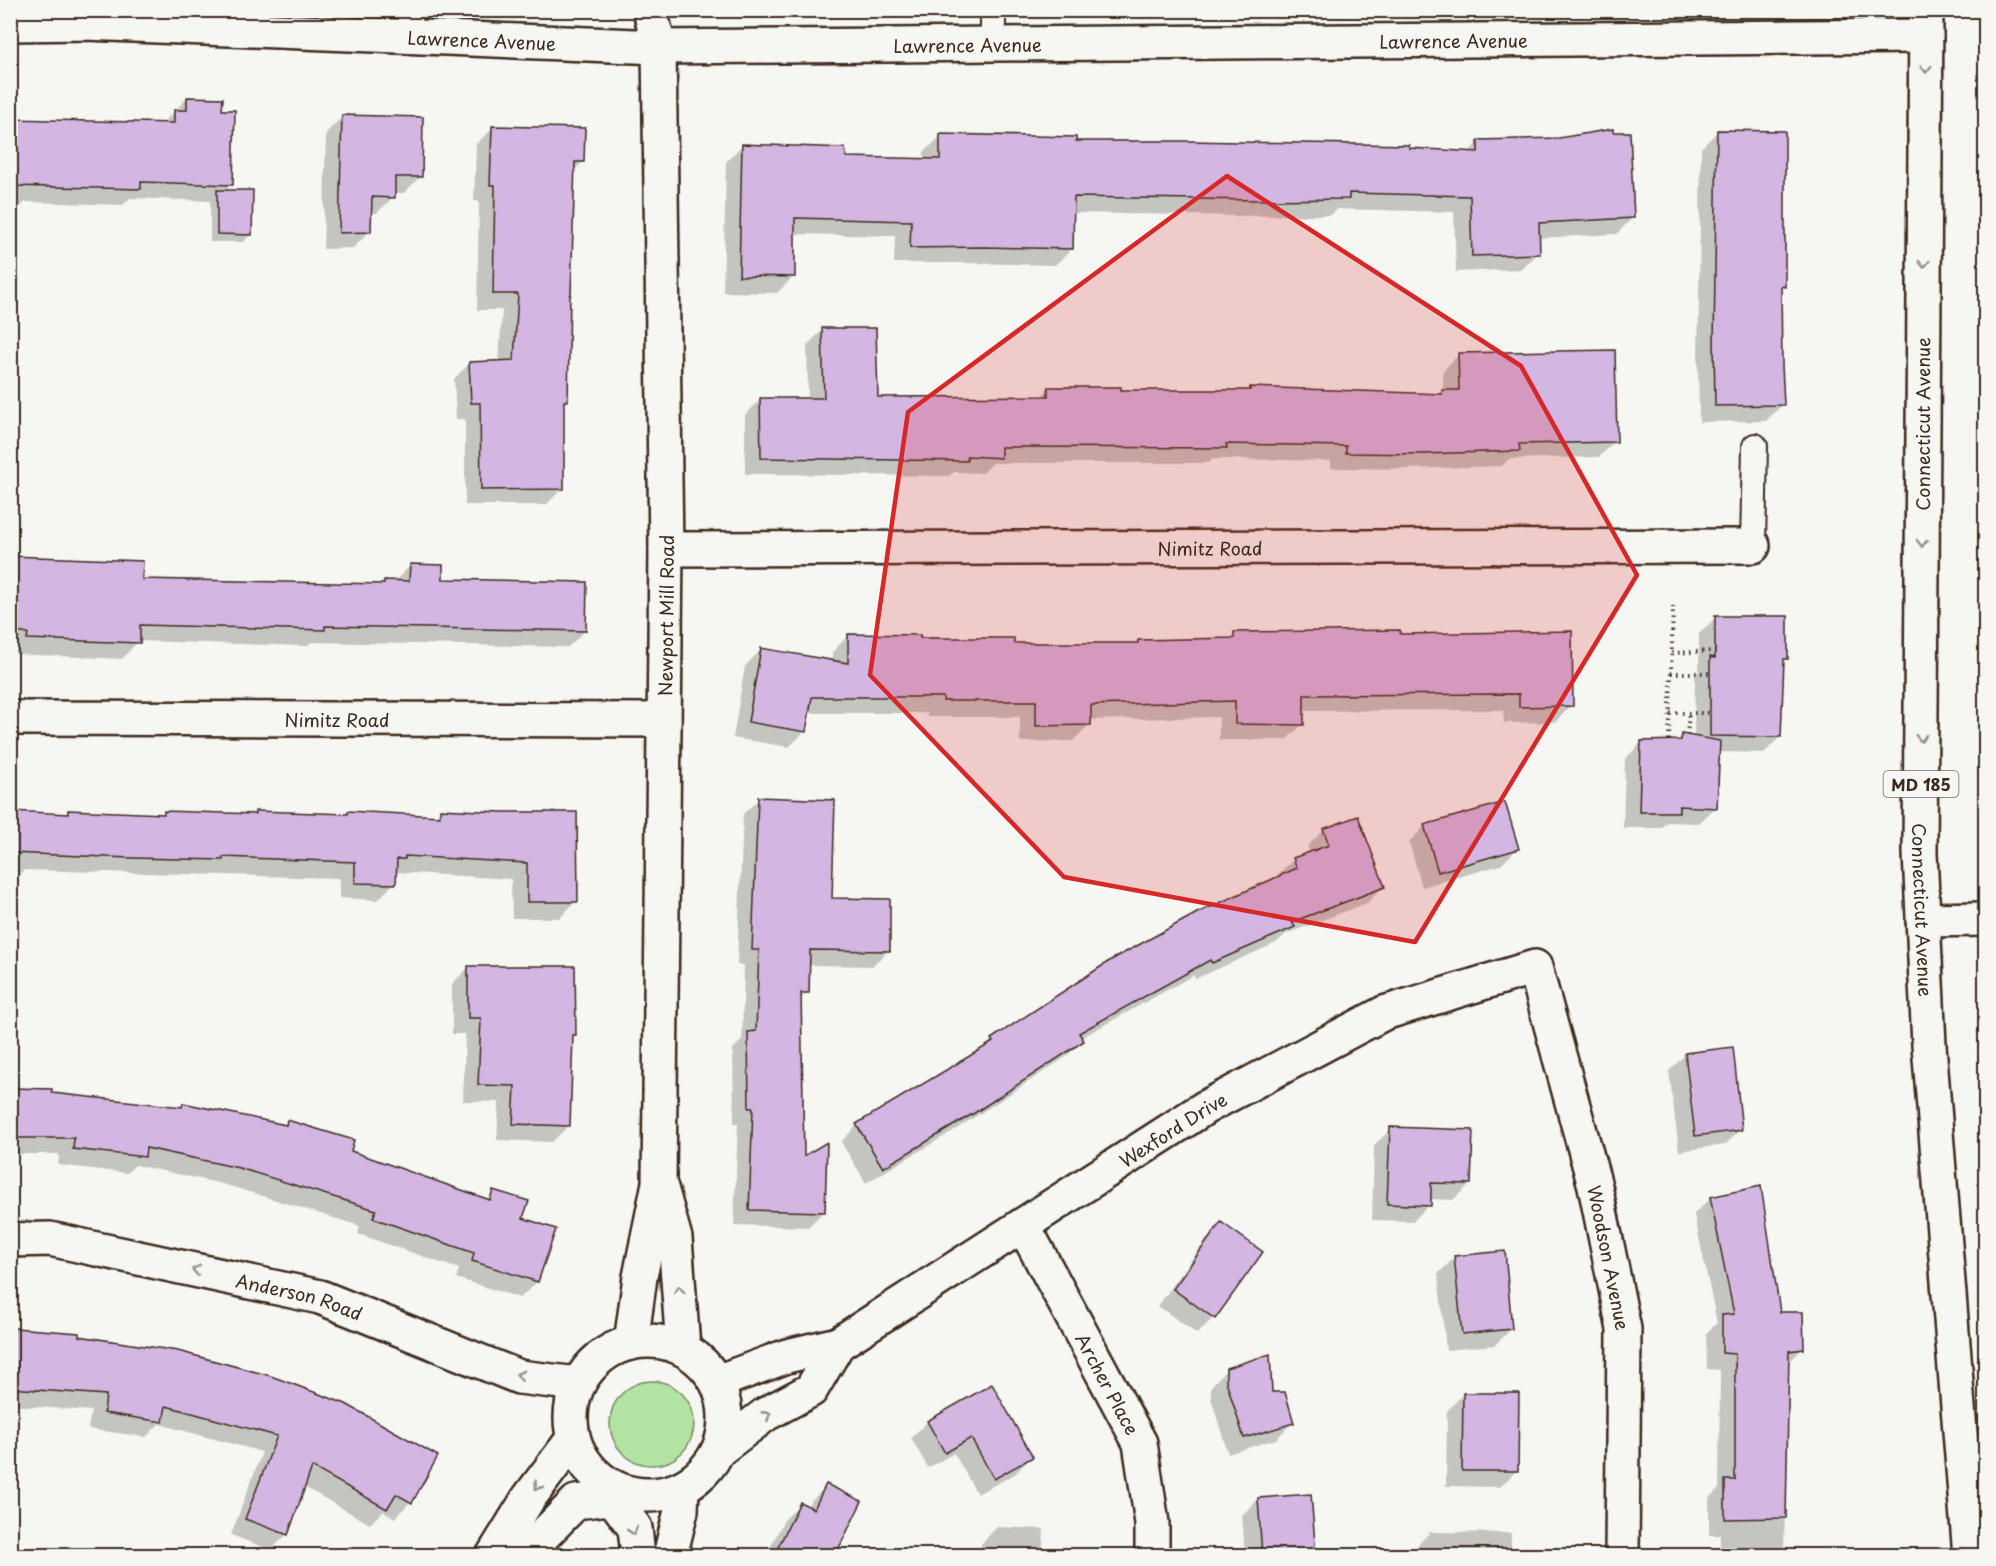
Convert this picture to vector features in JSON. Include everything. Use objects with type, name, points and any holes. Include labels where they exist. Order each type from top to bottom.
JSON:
[{"type":"street","name":"Newport Mill Road","points":[[631,1343],[640,1277],[659,1184],[666,549],[658,47],[650,10]]},
{"type":"street","name":"Newport Mill Road","points":[[658,47],[675,10]]},
{"type":"street","name":"Lawrence Avenue","points":[[10,24],[410,23],[658,47],[993,43],[1926,23]]},
{"type":"street","name":"Connecticut Avenue","points":[[1926,23],[1920,853],[1929,1045],[1970,1556]]},
{"type":"street","name":"Nimitz Road","points":[[666,549],[1753,546]]},
{"type":"street","name":"Nimitz Road","points":[[10,718],[664,720]]},
{"type":"street","points":[[1923,920],[1986,919]]},
{"type":"street","name":"Wexford Drive","points":[[717,1382],[787,1356],[838,1344],[1206,1107],[1384,1013],[1535,967]]},
{"type":"street","name":"Woodson Avenue","points":[[1535,967],[1595,1186],[1624,1329],[1622,1556]]},
{"type":"street","name":"Newport Mill Road","points":[[659,1184],[675,1238],[683,1348]]},
{"type":"street","name":"Archer Place","points":[[1023,1226],[1140,1443],[1152,1523],[1152,1556]]},
{"type":"street","name":"Anderson Road","points":[[10,1240],[50,1239],[320,1297],[519,1377],[578,1384]]},
{"type":"street","points":[[523,1556],[576,1502],[614,1489],[659,1495],[682,1488],[698,1478],[711,1465],[720,1449],[726,1427],[725,1404],[717,1382],[703,1363],[683,1348],[657,1341],[631,1343],[609,1351],[590,1365],[578,1384],[572,1402],[570,1421],[573,1440],[582,1459],[614,1489],[635,1528],[638,1556]]},
{"type":"street","name":"Wexford Drive","points":[[720,1449],[766,1414],[811,1390],[838,1344]]},
{"type":"street","points":[[493,1556],[528,1499],[573,1440]]},
{"type":"street","points":[[670,1556],[681,1511],[682,1488]]},
{"type":"lane","points":[[993,10],[993,43]]},
{"type":"lane","points":[[1753,546],[1755,446]]},
{"type":"path","points":[[1669,740],[1673,607]]},
{"type":"path","points":[[1672,653],[1715,651]]},
{"type":"path","points":[[1671,673],[1711,673]]},
{"type":"path","points":[[1670,713],[1711,713]]},
{"type":"path","points":[[1687,735],[1689,713]]},
{"type":"highlighted area","points":[[1227,176],[1521,366],[1637,575],[1415,942],[1064,877],[870,675],[908,412]]},
{"type":"green space","points":[[652,1381],[668,1384],[682,1393],[691,1407],[694,1423],[691,1439],[682,1453],[668,1462],[652,1465],[636,1462],[622,1453],[613,1439],[610,1423],[613,1407],[622,1393],[636,1384]]},
{"type":"building","points":[[187,97],[223,98],[222,110],[235,110],[233,185],[141,182],[141,189],[10,186],[10,119],[174,123],[174,110],[187,110]]},
{"type":"building","points":[[342,115],[423,117],[422,177],[395,177],[395,198],[372,197],[371,232],[339,233]]},
{"type":"building","points":[[492,126],[585,128],[584,162],[575,162],[568,401],[564,401],[564,489],[481,490],[480,403],[471,403],[469,362],[514,360],[518,294],[493,294],[495,185],[490,185]]},
{"type":"building","points":[[1613,129],[1613,132],[1630,132],[1634,218],[1539,223],[1540,254],[1472,256],[1470,196],[1349,193],[1349,199],[1256,200],[1074,197],[1073,249],[910,248],[911,221],[795,218],[795,277],[739,276],[742,144],[845,148],[846,157],[940,159],[940,134],[1076,137],[1076,141],[1409,145],[1409,148],[1478,152],[1478,140],[1559,138]]},
{"type":"building","points":[[1717,130],[1785,131],[1785,287],[1781,286],[1784,405],[1715,406]]},
{"type":"building","points":[[217,190],[253,190],[252,235],[217,234]]},
{"type":"building","points":[[822,328],[876,328],[878,397],[1048,396],[1048,387],[1121,387],[1121,390],[1250,390],[1250,387],[1442,394],[1442,390],[1459,390],[1458,353],[1615,350],[1617,442],[1519,444],[1520,451],[1422,454],[1346,453],[1346,446],[1226,444],[1227,448],[1001,447],[1001,458],[967,456],[967,461],[761,458],[760,398],[824,398]]},
{"type":"building","points":[[10,556],[143,561],[142,579],[384,584],[384,580],[409,581],[410,564],[443,565],[443,579],[587,582],[586,631],[325,626],[325,630],[140,625],[140,643],[27,639],[28,633],[17,633],[17,621],[10,621]]},
{"type":"building","points":[[1715,616],[1788,616],[1788,659],[1784,659],[1781,737],[1710,736],[1710,657],[1715,658]]},
{"type":"building","points":[[1400,630],[1400,634],[1572,631],[1573,706],[1519,707],[1519,694],[1304,695],[1304,725],[1235,724],[1235,701],[1091,705],[1091,725],[1036,726],[1036,701],[943,701],[943,697],[812,697],[806,732],[748,722],[761,648],[848,663],[848,634],[920,635],[920,638],[1014,638],[1014,643],[1138,643],[1138,640],[1234,638],[1234,632]]},
{"type":"building","points":[[1682,734],[1720,741],[1717,808],[1679,806],[1679,812],[1639,812],[1641,741],[1681,740]]},
{"type":"building","points":[[758,797],[835,800],[832,898],[890,899],[890,951],[810,950],[809,993],[801,993],[804,1156],[827,1142],[825,1212],[749,1210],[753,1108],[749,1108],[748,1032],[756,1031],[759,950],[752,950]]},
{"type":"building","points":[[1505,802],[1519,849],[1438,872],[1424,825]]},
{"type":"building","points":[[440,809],[577,812],[578,902],[527,902],[527,863],[405,856],[405,859],[397,859],[396,884],[355,883],[355,862],[223,857],[223,860],[131,858],[10,853],[10,811],[68,814],[68,810],[164,814],[164,811],[255,814],[255,811],[348,814],[348,811],[440,816]]},
{"type":"building","points":[[1358,816],[1385,887],[1292,922],[1295,927],[1212,963],[1210,960],[1079,1033],[1084,1041],[976,1112],[883,1168],[856,1124],[993,1042],[991,1039],[1111,960],[1197,913],[1297,868],[1293,858],[1329,845],[1323,829]]},
{"type":"building","points":[[468,966],[575,966],[576,1035],[573,1035],[570,1126],[513,1124],[515,1086],[478,1085],[481,1018],[468,1018]]},
{"type":"building","points":[[1733,1047],[1742,1130],[1695,1136],[1685,1053]]},
{"type":"building","points":[[10,1088],[52,1089],[52,1093],[182,1107],[183,1103],[286,1125],[287,1120],[354,1140],[351,1151],[490,1200],[493,1190],[529,1201],[523,1218],[556,1229],[538,1282],[472,1261],[474,1253],[373,1218],[376,1210],[239,1168],[146,1148],[145,1157],[73,1149],[74,1138],[10,1138]]},
{"type":"building","points":[[1390,1127],[1473,1130],[1471,1184],[1431,1183],[1431,1206],[1387,1204]]},
{"type":"building","points":[[1761,1186],[1780,1312],[1803,1312],[1804,1349],[1789,1351],[1786,1518],[1725,1519],[1725,1480],[1735,1480],[1735,1354],[1722,1353],[1722,1315],[1734,1314],[1710,1197]]},
{"type":"building","points":[[1221,1222],[1263,1252],[1215,1319],[1173,1289]]},
{"type":"building","points":[[1505,1251],[1512,1329],[1462,1334],[1454,1256]]},
{"type":"building","points":[[14,1328],[79,1333],[79,1336],[178,1351],[271,1376],[346,1404],[438,1456],[412,1503],[396,1494],[387,1509],[312,1467],[288,1535],[245,1519],[277,1436],[166,1406],[163,1422],[104,1413],[106,1395],[10,1388]]},
{"type":"building","points":[[1270,1354],[1272,1392],[1285,1392],[1294,1423],[1244,1438],[1226,1381],[1226,1368]]},
{"type":"building","points":[[992,1384],[1033,1457],[994,1479],[971,1438],[945,1453],[927,1421]]},
{"type":"building","points":[[1463,1393],[1519,1393],[1518,1471],[1462,1471]]},
{"type":"building","points":[[826,1484],[862,1501],[835,1556],[774,1556],[800,1502],[814,1509]]},
{"type":"building","points":[[1311,1494],[1316,1556],[1262,1556],[1258,1498]]}]
